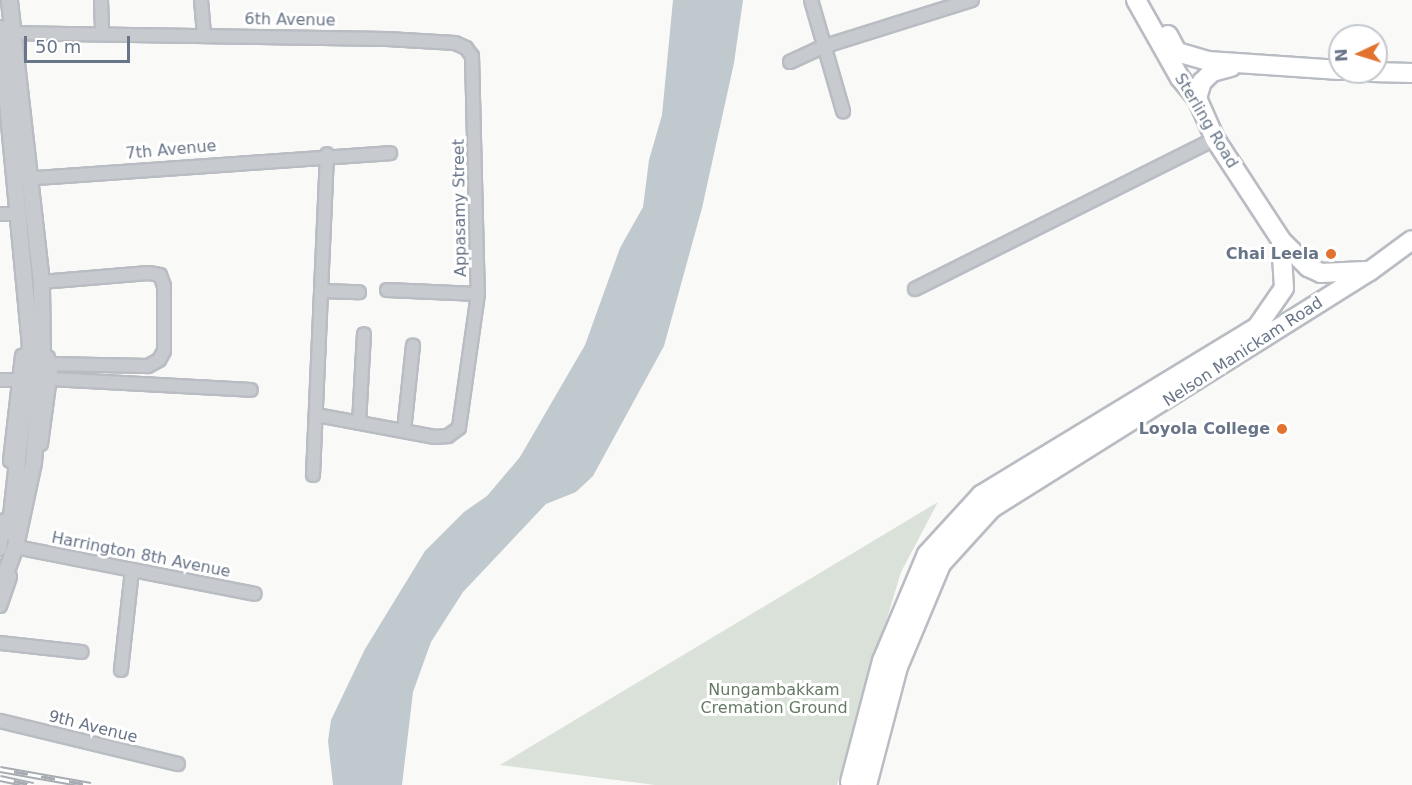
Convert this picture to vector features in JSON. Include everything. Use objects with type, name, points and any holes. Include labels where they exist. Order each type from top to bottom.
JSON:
[{"type":"main road","name":"Sterling Road","points":[[1136,0],[1180,78],[1197,98],[1215,139],[1281,240],[1308,267],[1321,273],[1370,271]]},
{"type":"main road","name":"Sterling Road","points":[[1147,0],[1177,52],[1208,61],[1244,64]]},
{"type":"main road","points":[[1197,98],[1202,82],[1212,72],[1244,64],[1328,69]]},
{"type":"main road","points":[[1388,72],[1412,73]]},
{"type":"main road","name":"Nelson Manickam Road","points":[[976,514],[981,495],[1257,327],[1284,288],[1281,240]]},
{"type":"main road","name":"Nelson Manickam Road","points":[[976,514],[992,508],[1370,271],[1412,240]]},
{"type":"main road","points":[[858,783],[898,667],[941,564],[976,514]]},
{"type":"street","points":[[0,606],[21,548],[41,282],[23,178],[4,31],[9,0]]},
{"type":"street","points":[[100,0],[102,34]]},
{"type":"street","points":[[201,0],[204,34]]},
{"type":"street","points":[[811,0],[822,47],[843,111]]},
{"type":"street","points":[[790,62],[822,47],[972,0]]},
{"type":"street","name":"6th Avenue","points":[[4,31],[387,39]]},
{"type":"street","name":"Appasamy Street","points":[[387,39],[455,43],[472,56],[478,294],[459,428],[448,436],[404,431]]},
{"type":"street","points":[[915,289],[1215,139]]},
{"type":"street","name":"7th Avenue","points":[[23,178],[327,154],[390,153]]},
{"type":"street","points":[[313,475],[327,154]]},
{"type":"street","points":[[23,178],[20,214],[36,346],[50,364]]},
{"type":"street","points":[[0,214],[20,214]]},
{"type":"street","points":[[0,549],[34,379],[50,364],[148,366],[159,360],[164,351],[164,286],[160,275],[149,273],[41,282]]},
{"type":"street","points":[[387,290],[478,294]]},
{"type":"street","points":[[321,291],[359,292]]},
{"type":"street","points":[[359,423],[364,334]]},
{"type":"street","points":[[315,415],[404,431],[413,345]]},
{"type":"street","points":[[0,564],[8,544],[34,379]]},
{"type":"street","points":[[0,586],[15,546],[33,462],[34,379]]},
{"type":"street","points":[[0,380],[34,379],[251,390]]},
{"type":"street","name":"Harrington 8th Avenue","points":[[21,548],[255,594]]},
{"type":"street","points":[[121,670],[132,570]]},
{"type":"street","points":[[0,643],[82,652]]},
{"type":"street","name":"9th Avenue","points":[[0,721],[178,764]]},
{"type":"green space","name":"Nungambakkam Cremation Ground","points":[[938,502],[901,572],[837,785],[655,785],[500,765]]},
{"type":"shaded area","points":[[673,0],[743,0],[734,63],[702,208],[664,346],[593,476],[576,492],[546,504],[463,592],[431,642],[413,692],[402,785],[333,785],[328,741],[331,720],[365,649],[425,551],[464,512],[487,496],[520,457],[585,345],[620,248],[643,207],[649,160],[662,115]]},
{"type":"railway","points":[[0,769],[91,785]]},
{"type":"railway","points":[[0,778],[33,785]]},
{"type":"place","name":"Chai Leela","points":[[1331,254]]},
{"type":"place","name":"Loyola College","points":[[1282,429]]}]
